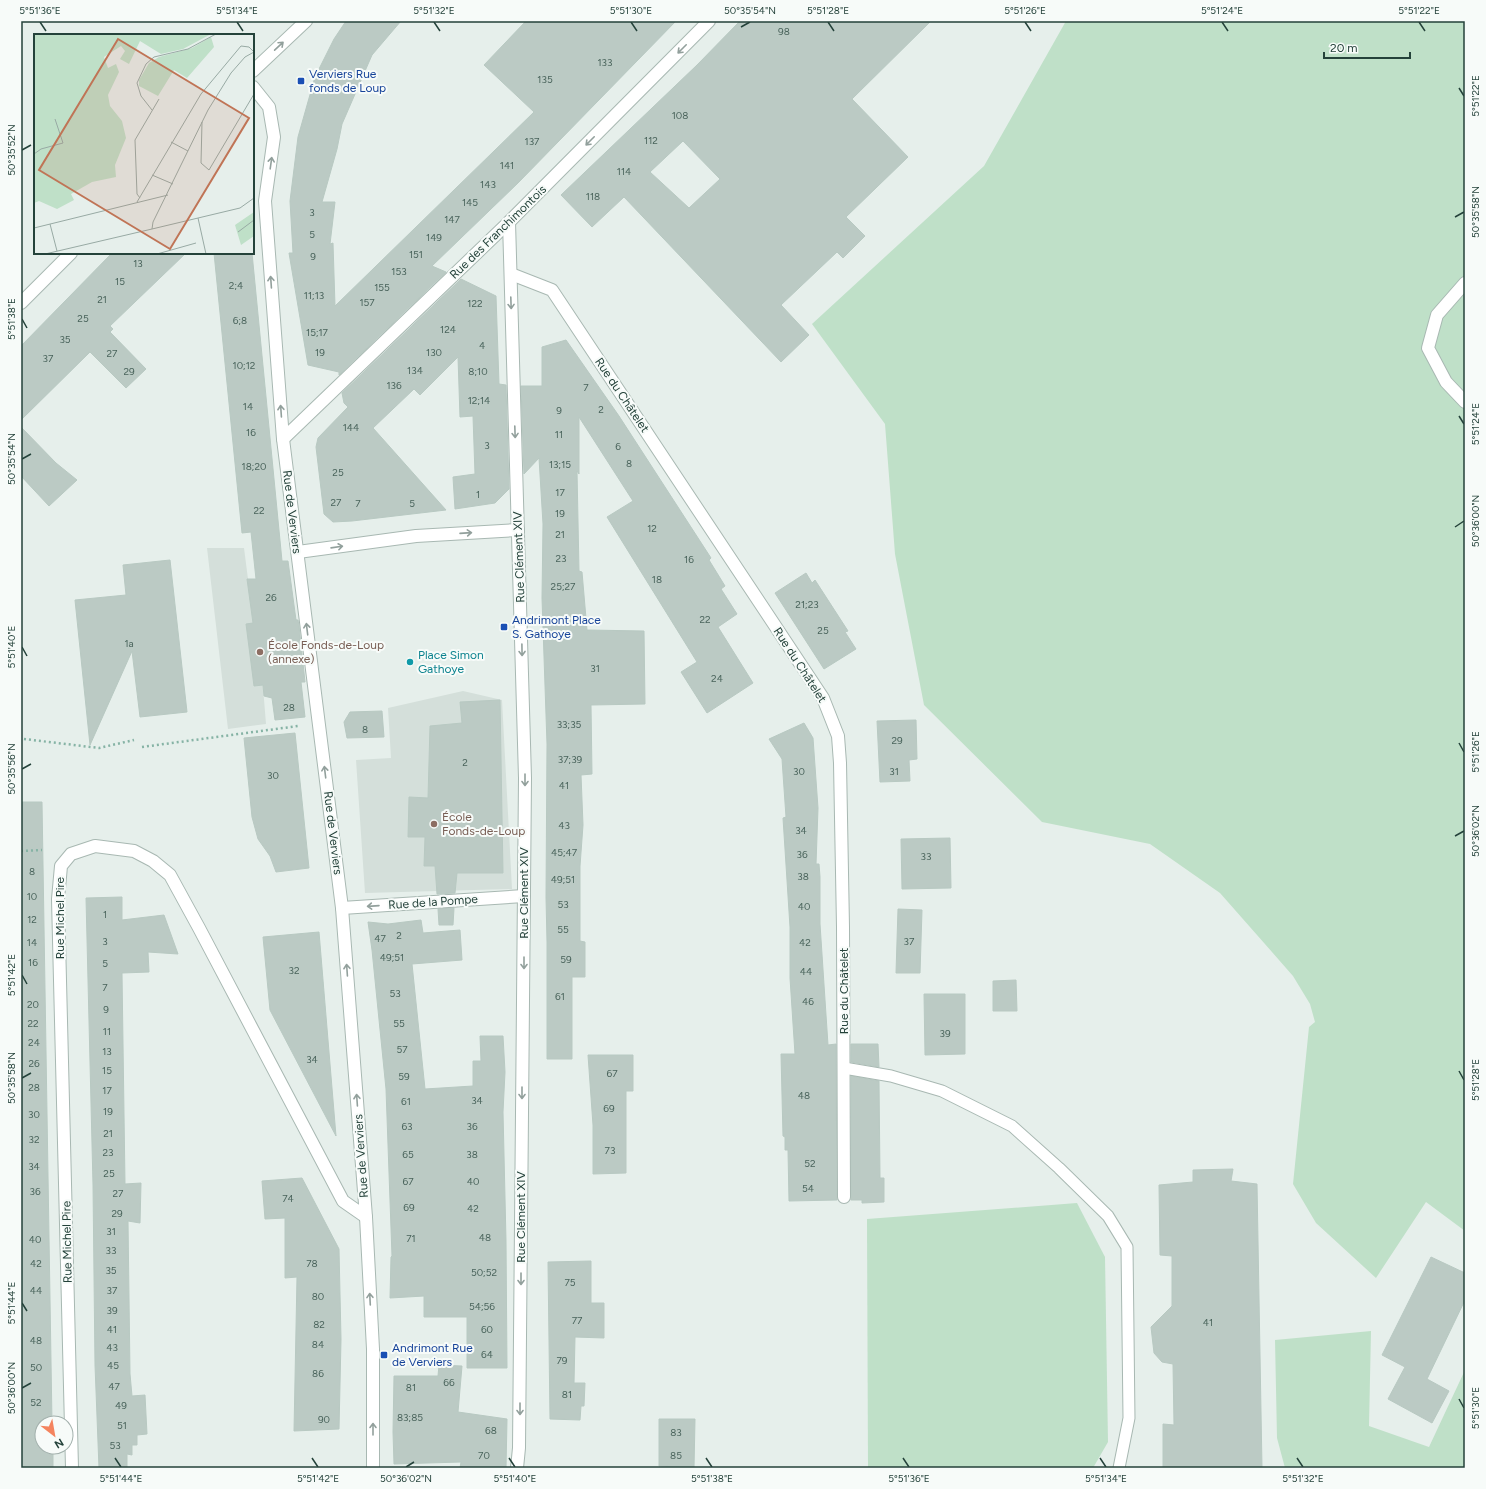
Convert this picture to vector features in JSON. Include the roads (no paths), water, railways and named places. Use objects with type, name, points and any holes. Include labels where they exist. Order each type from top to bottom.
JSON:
[{"type":"street","points":[[254,70],[306,21]]},
{"type":"street","name":"Rue des Franchimontois","points":[[283,439],[509,222],[709,21]]},
{"type":"street","name":"Rue de Verviers","points":[[254,88],[269,107],[274,137],[265,201],[283,439],[342,908],[366,1217],[373,1349],[373,1468]]},
{"type":"street","name":"Rue Clément XIV","points":[[509,222],[525,778],[520,1448],[517,1468]]},
{"type":"street","points":[[21,303],[71,254]]},
{"type":"street","name":"Rue du Châtelet","points":[[511,274],[552,290],[824,698],[838,736],[843,920],[844,1197]]},
{"type":"street","points":[[1465,283],[1437,315],[1428,348],[1446,382],[1465,402]]},
{"type":"street","points":[[298,552],[416,536],[518,530]]},
{"type":"street","name":"Rue Michel Pire","points":[[72,1468],[58,899],[61,866],[71,854],[94,846],[134,851],[153,861],[170,875],[343,1201],[366,1217]]},
{"type":"street","name":"Rue de la Pompe","points":[[342,908],[524,896]]},
{"type":"lane","points":[[844,1068],[891,1076],[942,1091],[1012,1126],[1059,1168],[1108,1216],[1127,1247],[1129,1418],[1119,1468]]},
{"type":"place","name":"Verviers Rue fonds de Loup","points":[[301,81]]},
{"type":"place","name":"Andrimont Place S. Gathoye","points":[[504,627]]},
{"type":"place","name":"École Fonds-de-Loup (annexe)","points":[[260,652]]},
{"type":"place","name":"Place Simon Gathoye","points":[[410,662]]},
{"type":"place","name":"École Fonds-de-Loup","points":[[434,824]]},
{"type":"place","name":"Andrimont Rue de Verviers","points":[[384,1355]]}]
